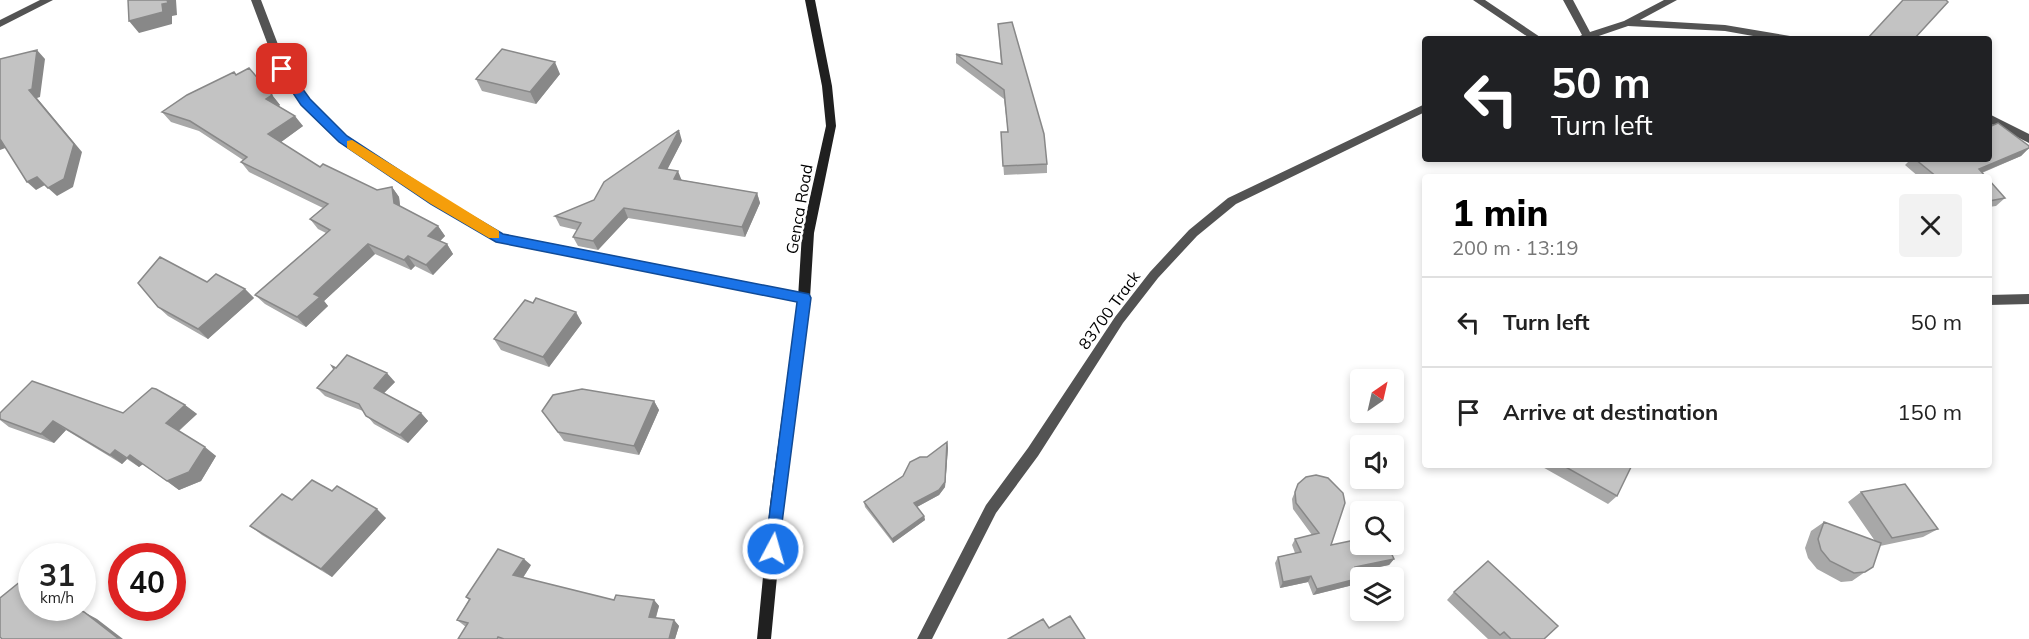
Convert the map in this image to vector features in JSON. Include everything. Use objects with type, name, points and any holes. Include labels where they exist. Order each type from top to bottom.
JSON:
[{"type":"street","points":[[0,24],[48,0]]},
{"type":"street","points":[[256,0],[282,69],[305,102],[343,139],[435,200],[500,238],[804,298]]},
{"type":"street","name":"Genca Road","points":[[764,639],[777,504],[804,298],[808,233],[831,126],[827,86],[810,0]]},
{"type":"street","points":[[1478,0],[1533,36]]},
{"type":"street","points":[[1568,0],[1583,36]]},
{"type":"street","points":[[1586,36],[1627,24],[1672,0]]},
{"type":"street","points":[[1627,24],[1725,28],[1772,36]]},
{"type":"street","name":"83700 Track","points":[[924,639],[991,509],[1033,452],[1119,320],[1154,275],[1193,233],[1232,201],[1422,109]]},
{"type":"street","points":[[1992,120],[2029,139]]},
{"type":"street","points":[[1992,300],[2029,299]]},
{"type":"building","points":[[128,0],[167,0],[168,3],[162,4],[163,12],[129,21]]},
{"type":"building","points":[[1903,0],[1946,0],[1948,2],[1917,36],[1870,36]]},
{"type":"building","points":[[1012,22],[1044,134],[1047,164],[1003,166],[1001,132],[1008,132],[1004,90],[956,54],[1002,64],[998,24]]},
{"type":"building","points":[[502,49],[555,62],[530,92],[476,79]]},
{"type":"building","points":[[37,50],[32,89],[29,90],[74,144],[64,179],[48,188],[37,177],[27,182],[0,139],[0,59]]},
{"type":"building","points":[[249,68],[272,95],[266,99],[295,116],[268,134],[320,167],[323,164],[377,190],[392,187],[394,203],[438,226],[428,236],[447,244],[426,265],[408,256],[404,260],[368,244],[314,294],[320,297],[297,317],[255,295],[330,230],[310,219],[328,204],[241,162],[247,157],[190,121],[162,112],[187,95],[234,72],[236,75]]},
{"type":"building","points":[[1998,123],[2029,148],[1979,169],[1983,174],[1933,174],[1919,162],[1992,162],[1992,126]]},
{"type":"building","points":[[679,130],[659,168],[678,171],[674,179],[757,193],[742,227],[624,208],[593,241],[573,237],[581,223],[555,216],[594,200],[604,182]]},
{"type":"building","points":[[1992,183],[2005,198],[1992,200]]},
{"type":"building","points":[[160,257],[207,282],[216,274],[245,289],[198,329],[158,307],[138,283]]},
{"type":"building","points":[[536,298],[576,312],[543,357],[494,339],[525,300],[533,303]]},
{"type":"building","points":[[347,355],[387,373],[374,388],[421,413],[400,435],[366,416],[359,404],[317,388],[334,369],[332,366],[336,368]]},
{"type":"building","points":[[32,381],[123,413],[152,388],[156,389],[185,405],[166,423],[205,447],[189,472],[167,481],[130,455],[127,458],[115,450],[110,455],[53,421],[41,434],[0,419],[0,413]]},
{"type":"building","points":[[582,389],[654,401],[634,446],[558,432],[542,411],[553,395]]},
{"type":"building","points":[[947,442],[945,482],[939,490],[914,503],[924,516],[892,539],[864,502],[903,476],[910,462],[920,457],[927,457]]},
{"type":"building","points":[[1567,468],[1631,468],[1617,496]]},
{"type":"building","points":[[1316,475],[1328,478],[1343,493],[1345,503],[1331,545],[1350,541],[1350,555],[1392,555],[1394,559],[1350,567],[1350,581],[1317,589],[1311,576],[1283,582],[1278,557],[1301,552],[1295,539],[1319,533],[1296,503],[1295,492],[1298,484],[1306,477]]},
{"type":"building","points":[[312,480],[332,491],[337,486],[377,509],[321,569],[250,526],[282,494],[292,500]]},
{"type":"building","points":[[1905,484],[1938,529],[1892,538],[1861,492]]},
{"type":"building","points":[[1824,522],[1881,543],[1873,567],[1865,572],[1854,573],[1830,561],[1821,550],[1818,539]]},
{"type":"building","points":[[498,549],[524,559],[513,575],[614,600],[616,595],[654,600],[649,617],[674,620],[669,639],[504,639],[498,637],[497,639],[458,639],[468,623],[457,620],[470,599],[466,597]]},
{"type":"building","points":[[1488,561],[1558,626],[1544,639],[1511,639],[1504,632],[1500,635],[1454,592]]},
{"type":"building","points":[[18,583],[18,621],[96,621],[119,639],[2,639],[0,637],[0,598]]},
{"type":"building","points":[[1070,616],[1085,639],[1008,639],[1043,619],[1049,628]]},
{"type":"slow traffic","points":[[352,145],[435,200],[494,234]]},
{"type":"route","points":[[282,69],[305,102],[343,139],[435,200],[500,238],[804,298],[773,549]]}]
